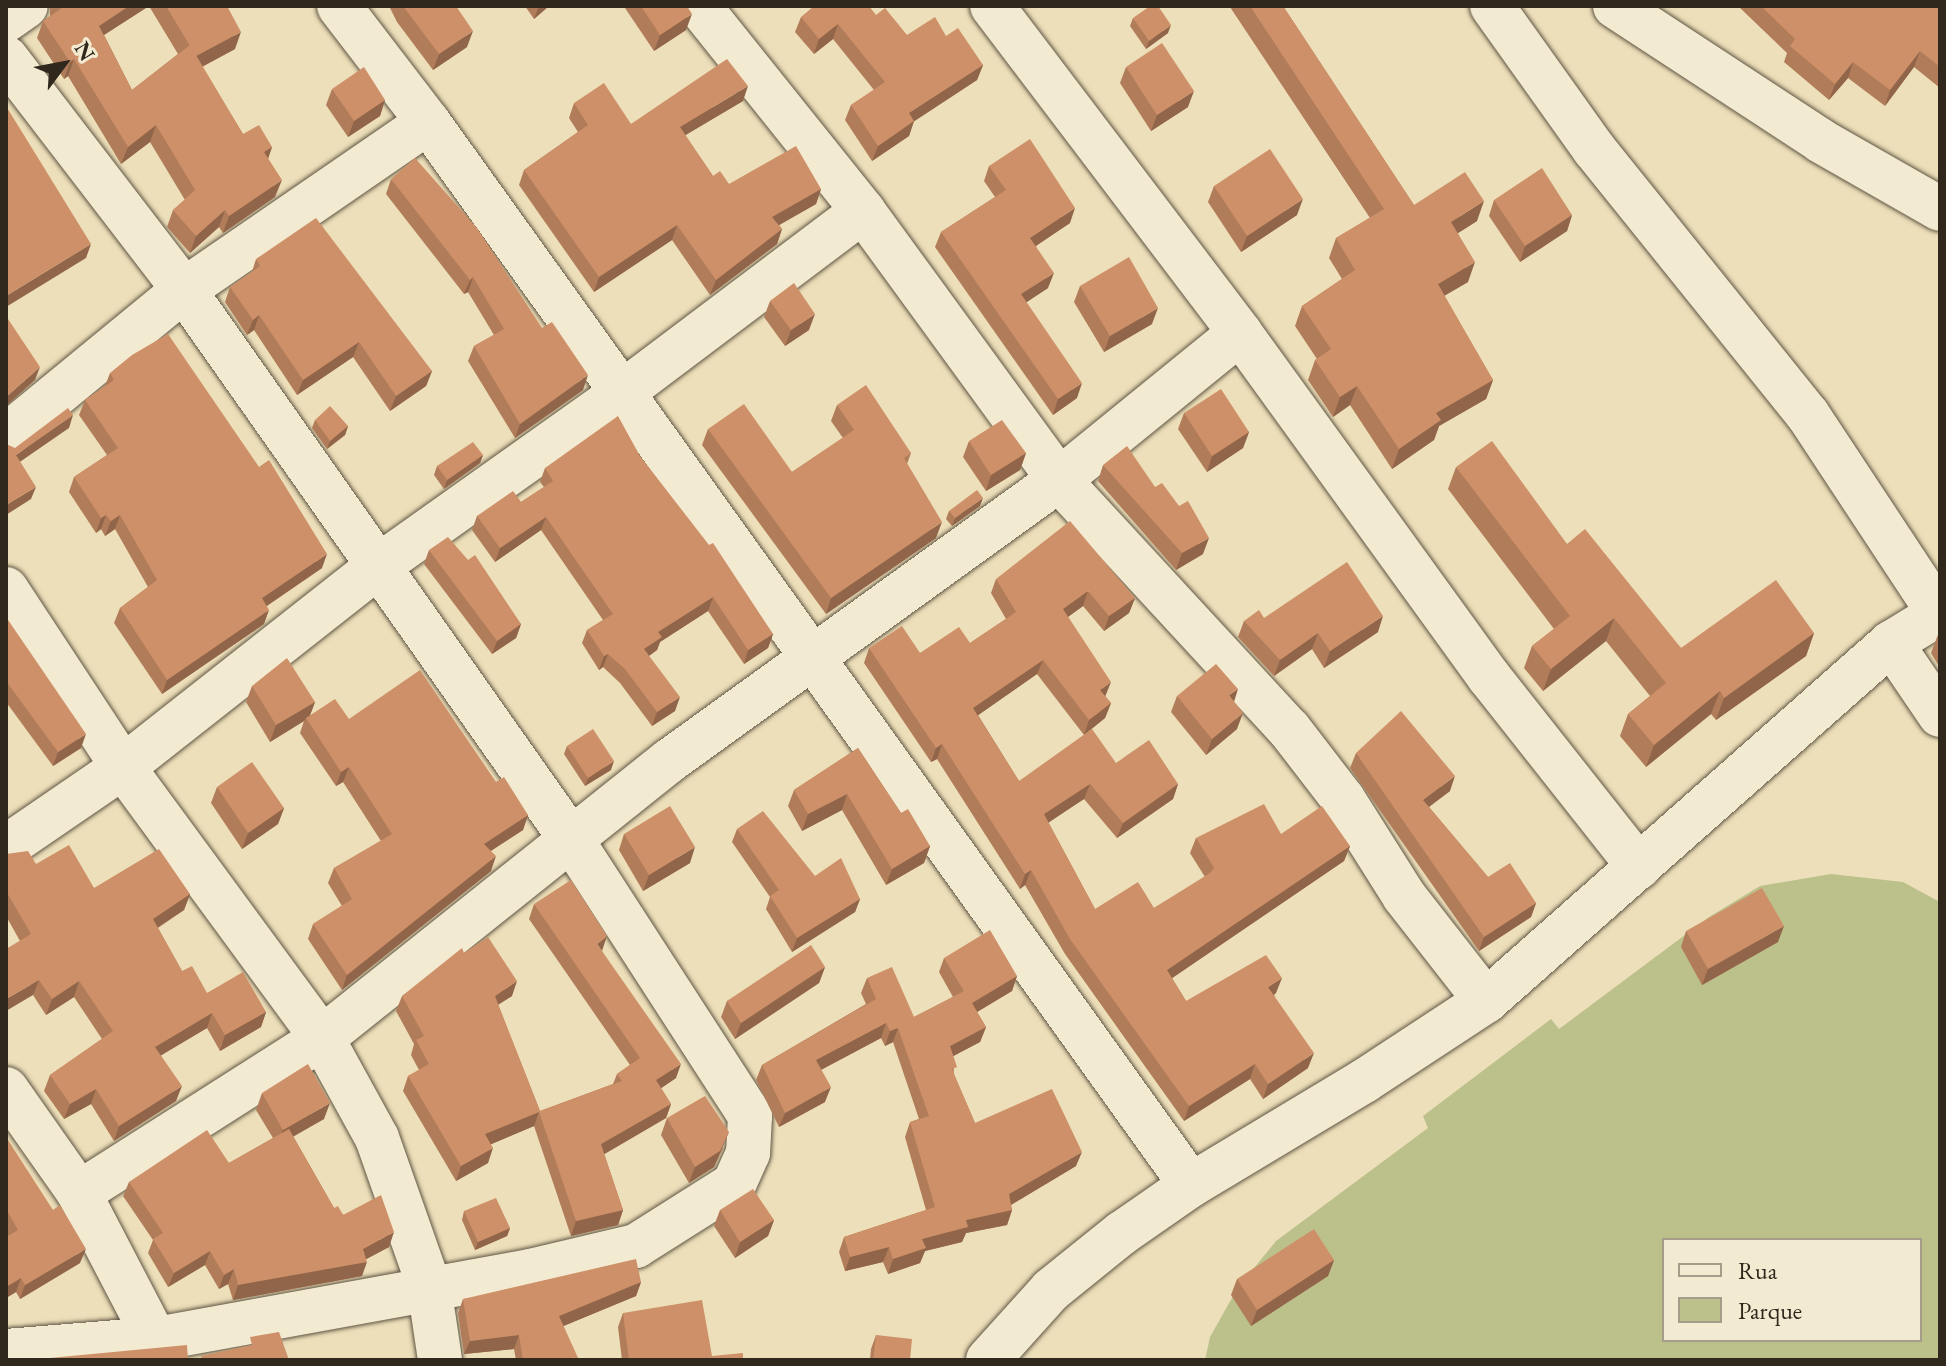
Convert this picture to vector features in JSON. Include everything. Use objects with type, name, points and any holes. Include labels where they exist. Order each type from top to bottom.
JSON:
[{"type":"street","points":[[6,20],[26,6]]},
{"type":"street","points":[[339,6],[428,122],[620,394],[1191,1185]]},
{"type":"street","points":[[699,6],[863,211],[1059,480],[1289,729],[1343,799],[1404,896],[1486,1001]]},
{"type":"street","points":[[992,6],[1240,333],[1489,677],[1639,867]]},
{"type":"street","points":[[988,1360],[1051,1290],[1191,1185],[1486,1001],[1891,643],[1940,613],[1808,415],[1594,149],[1492,6]]},
{"type":"street","points":[[1615,6],[1821,141],[1940,209]]},
{"type":"street","points":[[6,58],[184,290],[573,842],[750,1116],[748,1153],[734,1184],[636,1246],[530,1271],[429,1286],[155,1339],[6,1351]]},
{"type":"street","points":[[6,436],[184,290],[428,122]]},
{"type":"street","points":[[6,847],[123,767],[377,567],[620,394],[863,211]]},
{"type":"street","points":[[79,1193],[322,1038],[573,842],[669,761],[1059,480],[1240,333]]},
{"type":"street","points":[[6,589],[123,767],[322,1038],[377,1138],[429,1286],[440,1360]]},
{"type":"street","points":[[1891,643],[1940,715]]},
{"type":"street","points":[[6,1089],[79,1193],[155,1339]]},
{"type":"green space","points":[[1831,874],[1903,882],[1940,902],[1940,1360],[1205,1360],[1210,1337],[1237,1289],[1276,1241],[1428,1128],[1423,1116],[1551,1019],[1559,1029],[1709,917],[1760,886]]},
{"type":"building","points":[[60,6],[129,6],[99,26],[132,90],[190,45],[243,134],[259,125],[272,147],[264,152],[282,180],[229,216],[225,210],[196,236],[173,210],[195,190],[156,125],[128,147],[74,59],[70,62],[43,21],[62,8]]},
{"type":"building","points":[[166,6],[227,6],[241,32],[196,56]]},
{"type":"building","points":[[403,6],[456,6],[473,31],[439,54]]},
{"type":"building","points":[[641,6],[687,6],[692,14],[660,35]]},
{"type":"building","points":[[814,6],[869,6],[876,15],[885,8],[907,35],[935,17],[946,36],[958,28],[983,65],[909,113],[914,121],[878,146],[851,105],[885,82],[838,24],[819,39],[801,17]]},
{"type":"building","points":[[1150,6],[1158,6],[1171,25],[1149,41],[1133,18]]},
{"type":"building","points":[[1250,6],[1283,6],[1414,205],[1465,172],[1484,201],[1451,222],[1475,262],[1438,284],[1493,380],[1436,413],[1441,420],[1399,449],[1357,386],[1340,397],[1315,360],[1331,349],[1302,306],[1355,270],[1336,238],[1384,209]]},
{"type":"building","points":[[1761,6],[1940,6],[1940,67],[1920,51],[1890,90],[1853,62],[1835,84],[1790,46],[1795,39]]},
{"type":"building","points":[[1162,43],[1194,91],[1157,115],[1126,67]]},
{"type":"building","points":[[727,59],[748,86],[680,127],[713,176],[720,171],[729,184],[796,146],[821,189],[772,217],[782,229],[716,280],[677,225],[599,277],[524,170],[588,125],[574,103],[604,83],[631,124]]},
{"type":"building","points":[[364,67],[385,100],[354,121],[332,89]]},
{"type":"building","points":[[6,106],[91,244],[6,296]]},
{"type":"building","points":[[1030,139],[1075,208],[1030,238],[1054,273],[1021,294],[1082,383],[1058,399],[941,232],[1006,190],[989,166]]},
{"type":"building","points":[[1270,149],[1303,199],[1247,236],[1214,186]]},
{"type":"building","points":[[415,158],[477,228],[542,328],[552,322],[588,375],[520,424],[474,346],[504,329],[473,277],[470,280],[391,179]]},
{"type":"building","points":[[1542,168],[1572,215],[1525,246],[1494,200]]},
{"type":"building","points":[[316,218],[432,371],[396,396],[359,342],[303,380],[259,315],[253,320],[230,287],[260,266],[256,259]]},
{"type":"building","points":[[1129,257],[1158,308],[1110,336],[1080,286]]},
{"type":"building","points":[[794,283],[815,314],[791,330],[770,301]]},
{"type":"building","points":[[6,316],[40,367],[6,397]]},
{"type":"building","points":[[168,334],[259,467],[269,460],[327,554],[262,598],[269,610],[167,680],[120,608],[157,580],[120,515],[111,521],[106,515],[101,518],[74,477],[118,448],[85,400],[114,380],[110,373],[132,355]]},
{"type":"building","points":[[866,385],[911,453],[904,458],[942,522],[831,598],[708,429],[744,404],[792,472],[854,430],[837,405]]},
{"type":"building","points":[[1221,389],[1249,432],[1212,456],[1184,413]]},
{"type":"building","points":[[330,406],[348,426],[330,441],[315,420]]},
{"type":"building","points":[[68,408],[73,415],[16,455],[36,487],[6,505],[6,444],[15,448]]},
{"type":"building","points":[[618,416],[640,456],[709,545],[713,543],[773,634],[748,650],[713,597],[658,632],[662,637],[644,649],[680,697],[657,712],[625,669],[608,654],[604,656],[587,630],[613,614],[546,517],[500,548],[477,516],[513,491],[521,502],[553,481],[545,468]]},
{"type":"building","points":[[1002,420],[1026,453],[991,475],[969,441]]},
{"type":"building","points":[[1492,441],[1567,544],[1585,529],[1681,648],[1776,580],[1814,633],[1724,698],[1720,691],[1654,745],[1628,714],[1666,683],[1614,618],[1551,669],[1532,646],[1570,616],[1456,467]]},
{"type":"building","points":[[473,442],[483,455],[447,480],[437,466]]},
{"type":"building","points":[[1127,446],[1155,487],[1162,483],[1179,506],[1188,501],[1209,538],[1182,553],[1103,465]]},
{"type":"building","points":[[977,490],[983,498],[955,518],[949,511]]},
{"type":"building","points":[[1070,521],[1135,598],[1109,616],[1088,591],[1063,609],[1111,682],[1100,690],[1111,703],[1089,720],[1043,660],[973,708],[1019,781],[1092,729],[1116,763],[1149,740],[1178,784],[1123,823],[1090,784],[1044,814],[1095,909],[1138,882],[1154,908],[1214,868],[1196,838],[1264,804],[1281,834],[1322,806],[1350,846],[1167,970],[1186,1001],[1266,955],[1282,978],[1268,987],[1314,1053],[1268,1084],[1255,1064],[1189,1106],[1070,939],[1031,870],[1025,874],[942,744],[936,748],[869,648],[902,626],[920,653],[959,627],[970,643],[1016,612],[996,579]]},
{"type":"building","points":[[448,537],[468,560],[475,555],[521,624],[497,641],[429,550]]},
{"type":"building","points":[[1347,562],[1383,616],[1330,651],[1318,633],[1280,660],[1244,621],[1259,610],[1264,618]]},
{"type":"building","points":[[6,617],[86,734],[58,752],[6,681]]},
{"type":"building","points":[[287,658],[315,702],[276,725],[252,686]]},
{"type":"building","points":[[1216,664],[1238,689],[1229,695],[1243,713],[1212,739],[1177,696]]},
{"type":"building","points":[[420,670],[496,782],[504,777],[528,815],[484,844],[496,856],[347,975],[313,924],[352,899],[334,868],[392,834],[349,767],[341,772],[306,718],[335,699],[349,719]]},
{"type":"building","points":[[1401,711],[1455,776],[1423,800],[1488,877],[1510,863],[1536,903],[1484,937],[1356,753]]},
{"type":"building","points":[[593,729],[614,761],[588,778],[567,746]]},
{"type":"building","points":[[858,748],[901,813],[908,809],[930,846],[892,869],[847,794],[808,814],[794,790]]},
{"type":"building","points":[[252,762],[284,808],[248,833],[217,787]]},
{"type":"building","points":[[670,806],[695,847],[649,875],[624,834]]},
{"type":"building","points":[[763,811],[815,876],[841,858],[860,899],[797,938],[770,896],[779,890],[737,829]]},
{"type":"building","points":[[69,845],[94,888],[159,849],[190,894],[153,919],[182,971],[192,966],[207,993],[243,972],[266,1012],[225,1035],[212,1013],[155,1047],[182,1086],[119,1126],[96,1089],[70,1104],[50,1075],[113,1031],[79,981],[52,999],[39,980],[6,999],[6,949],[31,934],[6,891],[6,854],[28,851],[36,864]]},
{"type":"building","points":[[571,880],[607,936],[597,944],[681,1064],[656,1080],[671,1104],[601,1144],[623,1210],[576,1221],[539,1112],[485,1134],[493,1148],[461,1166],[408,1076],[429,1064],[416,1040],[424,1036],[402,996],[462,948],[464,953],[488,937],[517,981],[495,996],[540,1111],[622,1081],[617,1074],[640,1058],[534,904]]},
{"type":"building","points":[[1762,888],[1784,926],[1708,969],[1686,931]]},
{"type":"building","points":[[990,930],[1017,976],[972,1003],[986,1027],[950,1046],[957,1067],[952,1069],[975,1123],[1052,1089],[1082,1152],[1009,1194],[1012,1210],[966,1220],[968,1227],[922,1239],[926,1248],[893,1259],[889,1247],[850,1257],[844,1237],[935,1207],[910,1122],[929,1116],[898,1028],[890,1031],[886,1023],[816,1060],[831,1087],[785,1113],[762,1065],[876,999],[867,978],[892,967],[914,1017],[964,991],[944,958]]},
{"type":"building","points":[[811,945],[825,967],[741,1023],[727,1001]]},
{"type":"building","points":[[308,1064],[330,1103],[283,1130],[262,1093]]},
{"type":"building","points":[[705,1096],[729,1132],[720,1151],[695,1167],[667,1118]]},
{"type":"building","points":[[289,1129],[334,1208],[338,1206],[343,1215],[381,1195],[394,1232],[363,1249],[367,1262],[238,1285],[234,1269],[224,1275],[210,1251],[174,1273],[153,1239],[163,1233],[129,1182],[207,1130],[229,1163]]},
{"type":"building","points":[[6,1137],[53,1210],[60,1205],[86,1249],[25,1285],[21,1278],[6,1287],[6,1237],[18,1230],[6,1209]]},
{"type":"building","points":[[753,1189],[774,1220],[740,1242],[720,1210]]},
{"type":"building","points":[[496,1198],[510,1228],[478,1242],[464,1211]]},
{"type":"building","points":[[1314,1229],[1334,1260],[1257,1310],[1237,1279]]},
{"type":"building","points":[[636,1259],[641,1282],[559,1316],[579,1360],[523,1360],[519,1335],[470,1341],[463,1299]]},
{"type":"building","points":[[702,1300],[712,1356],[743,1353],[743,1360],[629,1360],[623,1313]]},
{"type":"building","points":[[279,1332],[289,1360],[202,1360],[201,1356],[252,1345],[250,1337]]},
{"type":"building","points":[[876,1335],[912,1339],[910,1360],[873,1360]]},
{"type":"building","points":[[187,1345],[188,1360],[29,1360]]}]
